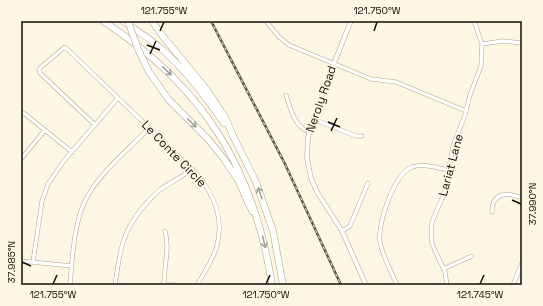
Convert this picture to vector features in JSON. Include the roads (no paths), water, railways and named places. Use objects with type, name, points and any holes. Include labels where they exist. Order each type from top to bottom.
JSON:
[{"type":"highway","points":[[103,21],[165,69],[185,89],[219,132],[245,183],[260,226],[268,258],[272,285]]},
{"type":"highway","points":[[122,21],[166,53],[191,79],[233,136]]},
{"type":"highway","points":[[128,21],[138,49],[149,72],[169,100],[208,139],[224,158],[238,180],[260,226]]},
{"type":"highway","points":[[152,21],[226,118],[233,136],[256,182],[273,231],[283,285]]},
{"type":"street","points":[[266,21],[279,38],[289,45],[371,79],[396,82],[466,111]]},
{"type":"street","name":"Neroly Road","points":[[351,21],[313,119],[306,154],[311,178],[317,192],[342,231],[366,285]]},
{"type":"street","name":"Lariat Lane","points":[[447,285],[443,268],[432,244],[432,222],[445,191],[453,146],[480,66],[482,44],[474,21]]},
{"type":"street","points":[[482,44],[502,42],[522,43]]},
{"type":"street","name":"Le Conte Circle","points":[[94,124],[40,73],[39,70],[41,67],[65,47],[192,169],[204,182],[210,192],[214,201],[219,223],[218,241],[216,249],[198,285]]},
{"type":"street","points":[[286,96],[296,123],[302,129],[310,132]]},
{"type":"street","points":[[33,262],[45,192],[53,175],[94,124],[118,98]]},
{"type":"street","points":[[21,112],[72,152]]},
{"type":"street","points":[[313,119],[356,136],[362,136]]},
{"type":"street","points":[[70,285],[81,212],[90,191],[149,128]]},
{"type":"street","points":[[22,157],[45,130]]},
{"type":"street","points":[[397,285],[382,250],[379,231],[383,214],[398,181],[404,172],[419,165],[449,170]]},
{"type":"street","points":[[115,285],[121,248],[132,221],[160,190],[180,179],[192,169]]},
{"type":"street","points":[[342,231],[350,226],[368,183]]},
{"type":"street","points":[[492,212],[496,199],[503,195],[511,194],[522,198]]},
{"type":"street","points":[[164,231],[167,241],[162,285],[176,285]]},
{"type":"street","points":[[443,268],[472,256]]},
{"type":"street","points":[[21,261],[72,266]]},
{"type":"street","points":[[513,285],[522,263]]},
{"type":"railway","points":[[211,21],[285,164],[341,285]]}]
